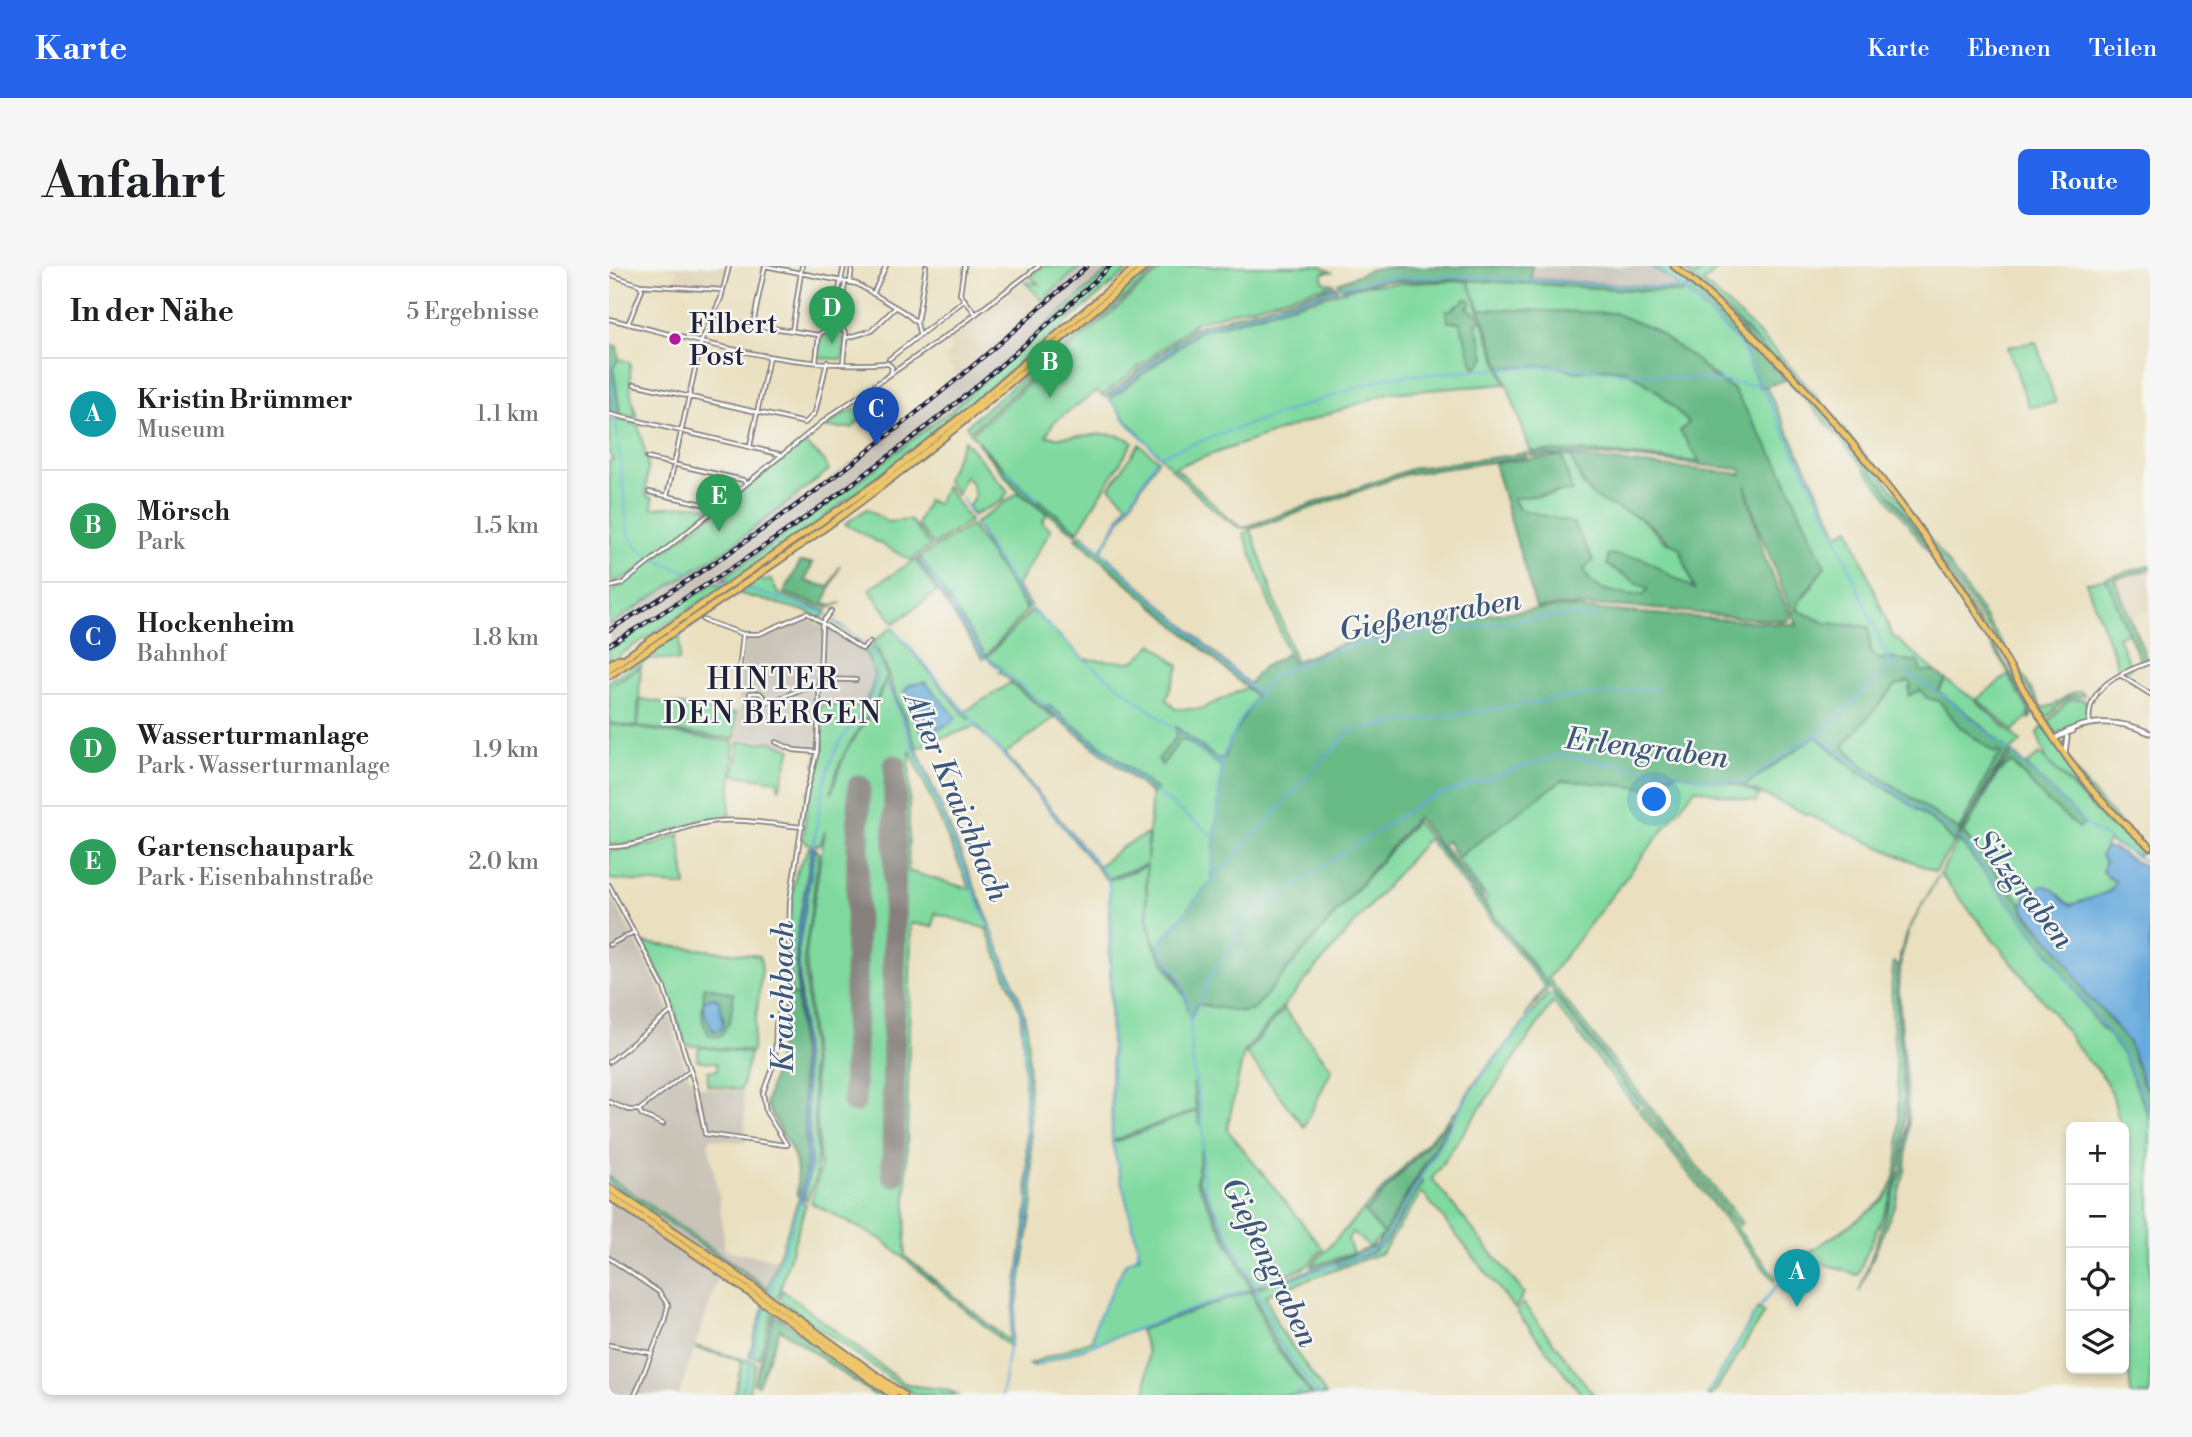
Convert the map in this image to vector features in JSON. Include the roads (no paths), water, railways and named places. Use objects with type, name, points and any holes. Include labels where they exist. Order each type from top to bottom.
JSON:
[{"type":"highway","points":[[609,1188],[904,1395]]},
{"type":"highway","points":[[609,1196],[763,1297]]},
{"type":"highway","points":[[781,1310],[893,1395]]},
{"type":"highway","points":[[890,1385],[911,1395]]},
{"type":"main road","points":[[741,583],[918,451],[1137,266]]},
{"type":"main road","points":[[609,669],[832,523],[948,434],[1146,266]]},
{"type":"main road","points":[[1674,266],[1757,340],[1873,470],[1962,589],[2065,752],[2101,801],[2150,847]]},
{"type":"main road","points":[[609,676],[732,588]]},
{"type":"main road","points":[[609,664],[633,653]]},
{"type":"street","points":[[667,496],[701,341],[723,290],[729,266]]},
{"type":"street","points":[[753,324],[765,266],[846,281],[896,307],[917,323]]},
{"type":"street","points":[[792,331],[802,266]]},
{"type":"street","points":[[843,362],[846,338],[839,325],[846,281],[844,266]]},
{"type":"street","points":[[816,362],[819,335],[832,324],[852,266]]},
{"type":"street","points":[[873,294],[886,266]]},
{"type":"street","points":[[919,333],[917,323],[926,266]]},
{"type":"street","points":[[964,266],[960,292],[976,314]]},
{"type":"street","points":[[609,588],[622,583],[783,455],[1039,266]]},
{"type":"street","points":[[611,275],[638,284],[723,290]]},
{"type":"street","points":[[628,324],[642,290],[638,284]]},
{"type":"street","points":[[889,359],[919,333],[965,300]]},
{"type":"street","points":[[846,338],[871,331],[896,307]]},
{"type":"street","points":[[610,319],[769,357],[816,362],[905,364]]},
{"type":"street","points":[[712,319],[819,335]]},
{"type":"street","points":[[832,324],[839,325]]},
{"type":"street","points":[[750,446],[769,357]]},
{"type":"street","points":[[635,384],[805,422],[815,413],[827,362]]},
{"type":"street","points":[[883,364],[891,373]]},
{"type":"street","points":[[890,364],[891,373]]},
{"type":"street","points":[[609,414],[783,455]]},
{"type":"street","points":[[647,458],[747,483]]},
{"type":"street","points":[[649,492],[716,507]]},
{"type":"street","points":[[609,885],[664,988],[689,1071],[697,1088],[705,1134],[787,1145],[766,1112],[762,1100],[775,1060],[776,1024],[788,987],[790,901],[801,844],[807,791],[817,752],[823,621],[830,612]]},
{"type":"street","points":[[703,620],[743,634],[766,633],[803,614],[823,621],[862,649],[867,644]]},
{"type":"street","points":[[738,681],[743,634]]},
{"type":"street","points":[[2090,723],[2092,701],[2107,682],[2150,662]]},
{"type":"street","points":[[2120,675],[2150,694]]},
{"type":"street","points":[[819,679],[856,680]]},
{"type":"street","points":[[768,702],[761,692],[750,693],[751,701],[757,704],[768,702],[804,686],[818,688]]},
{"type":"street","points":[[2056,738],[2090,723],[2119,723],[2150,733]]},
{"type":"street","points":[[2056,738],[2072,731]]},
{"type":"street","points":[[2065,752],[2068,735]]},
{"type":"street","points":[[776,742],[794,750],[817,752]]},
{"type":"street","points":[[609,847],[635,845],[690,826],[719,820],[803,827]]},
{"type":"street","points":[[609,945],[634,932]]},
{"type":"street","points":[[609,1062],[672,1011]]},
{"type":"street","points":[[609,1102],[629,1110],[639,1110],[689,1071]]},
{"type":"street","points":[[639,1110],[642,1115],[663,1124]]},
{"type":"street","points":[[609,1258],[666,1299],[667,1315],[635,1395]]},
{"type":"street","points":[[609,1345],[652,1353]]},
{"type":"water","points":[[925,682],[956,717],[941,728],[921,731],[904,692],[909,685]]},
{"type":"water","points":[[812,847],[815,848],[798,952],[811,1165],[802,1202],[799,1201],[807,1164],[796,942]]},
{"type":"water","points":[[2105,848],[2112,848],[2150,870],[2150,1092],[2143,1083],[2129,1043],[2107,1015],[2086,995],[2063,955],[2022,908],[2026,895],[2042,886],[2051,888],[2071,905],[2111,891],[2115,881],[2103,872],[2105,861],[2101,856]]},
{"type":"water","points":[[712,997],[719,1000],[723,1025],[717,1032],[709,1022],[704,1008],[705,1000]]},
{"type":"waterway","name":"Erlengraben","points":[[1191,1020],[1212,973],[1255,911],[1424,800],[1558,755],[1727,782],[1744,781],[1825,729],[1892,663],[1828,518],[1740,344],[1685,290],[1652,266]]},
{"type":"waterway","points":[[1341,287],[1381,278],[1465,276],[1682,289]]},
{"type":"waterway","points":[[1109,397],[1196,331],[1336,289]]},
{"type":"waterway","name":"Kraichbach","points":[[609,357],[628,534],[646,554],[689,572]]},
{"type":"waterway","points":[[1502,369],[1556,366],[1758,385]]},
{"type":"waterway","points":[[1112,401],[1127,423],[1160,455],[1387,377],[1496,369]]},
{"type":"waterway","points":[[1156,460],[1100,551],[1258,694]]},
{"type":"waterway","points":[[1006,470],[1037,499]]},
{"type":"waterway","points":[[962,498],[973,518]]},
{"type":"waterway","points":[[977,525],[993,554],[1030,607]]},
{"type":"waterway","points":[[1082,535],[1100,551]]},
{"type":"waterway","points":[[921,560],[984,656]]},
{"type":"waterway","name":"Kraichbach","points":[[719,581],[728,583]]},
{"type":"waterway","name":"Kraichbach","points":[[744,588],[820,611],[865,644],[877,661],[878,673],[872,694],[840,742],[829,767],[813,847]]},
{"type":"waterway","points":[[1033,610],[1085,660],[1221,765]]},
{"type":"waterway","name":"Gießengraben","points":[[1174,970],[1158,944],[1212,882],[1223,756],[1242,717],[1271,678],[1298,664],[1354,644],[1552,616],[1596,617]]},
{"type":"waterway","points":[[894,629],[1108,877],[1111,915],[1113,1144],[1139,1250],[1136,1257],[1127,1262],[1095,1325],[1094,1344]]},
{"type":"waterway","points":[[986,658],[1148,786]]},
{"type":"waterway","points":[[1893,663],[1948,699],[2010,752]]},
{"type":"waterway","name":"Alter Kraichbach","points":[[886,682],[990,929]]},
{"type":"waterway","points":[[1213,880],[1351,730],[1583,695],[1657,689]]},
{"type":"waterway","name":"Silzgraben","points":[[1817,736],[1961,839],[2123,1052],[2150,1115]]},
{"type":"waterway","points":[[2013,755],[2089,827],[2150,865]]},
{"type":"waterway","points":[[1153,790],[1214,836]]},
{"type":"waterway","name":"Alter Kraichbach","points":[[992,933],[1022,1009],[1030,1181],[1028,1219],[1002,1395]]},
{"type":"waterway","name":"Gießengraben","points":[[1178,975],[1189,1008],[1193,1065],[1203,1135],[1205,1189],[1264,1303],[1277,1339],[1319,1395]]},
{"type":"waterway","points":[[1281,1282],[1356,1258],[1382,1244],[1473,1088],[1532,1014]]},
{"type":"waterway","name":"Kraichbach","points":[[770,1294],[801,1200]]},
{"type":"waterway","points":[[1782,1280],[1796,1263],[1818,1270]]},
{"type":"waterway","points":[[1760,1306],[1779,1283]]},
{"type":"waterway","points":[[1036,1365],[1249,1289]]},
{"type":"waterway","name":"Kraichbach","points":[[741,1395],[766,1306]]},
{"type":"waterway","points":[[1707,1395],[1757,1310]]},
{"type":"waterway","points":[[1295,1395],[1306,1387]]},
{"type":"railway","points":[[609,630],[737,548],[857,460],[973,366],[1087,266]]},
{"type":"railway","points":[[609,645],[742,561],[870,470],[993,372],[1110,266]]},
{"type":"place","name":"Filbert Post","points":[[675,339]]},
{"type":"place","name":"Wasserturmanlage","points":[[832,344]]},
{"type":"place","name":"Mörsch","points":[[1050,398]]},
{"type":"place","name":"Hockenheim","points":[[876,445]]},
{"type":"place","name":"Gartenschaupark","points":[[719,532]]},
{"type":"place","name":"Kristin Brümmer","points":[[1797,1307]]},
{"type":"district","name":"HINTER DEN BERGEN","points":[[773,696]]}]
